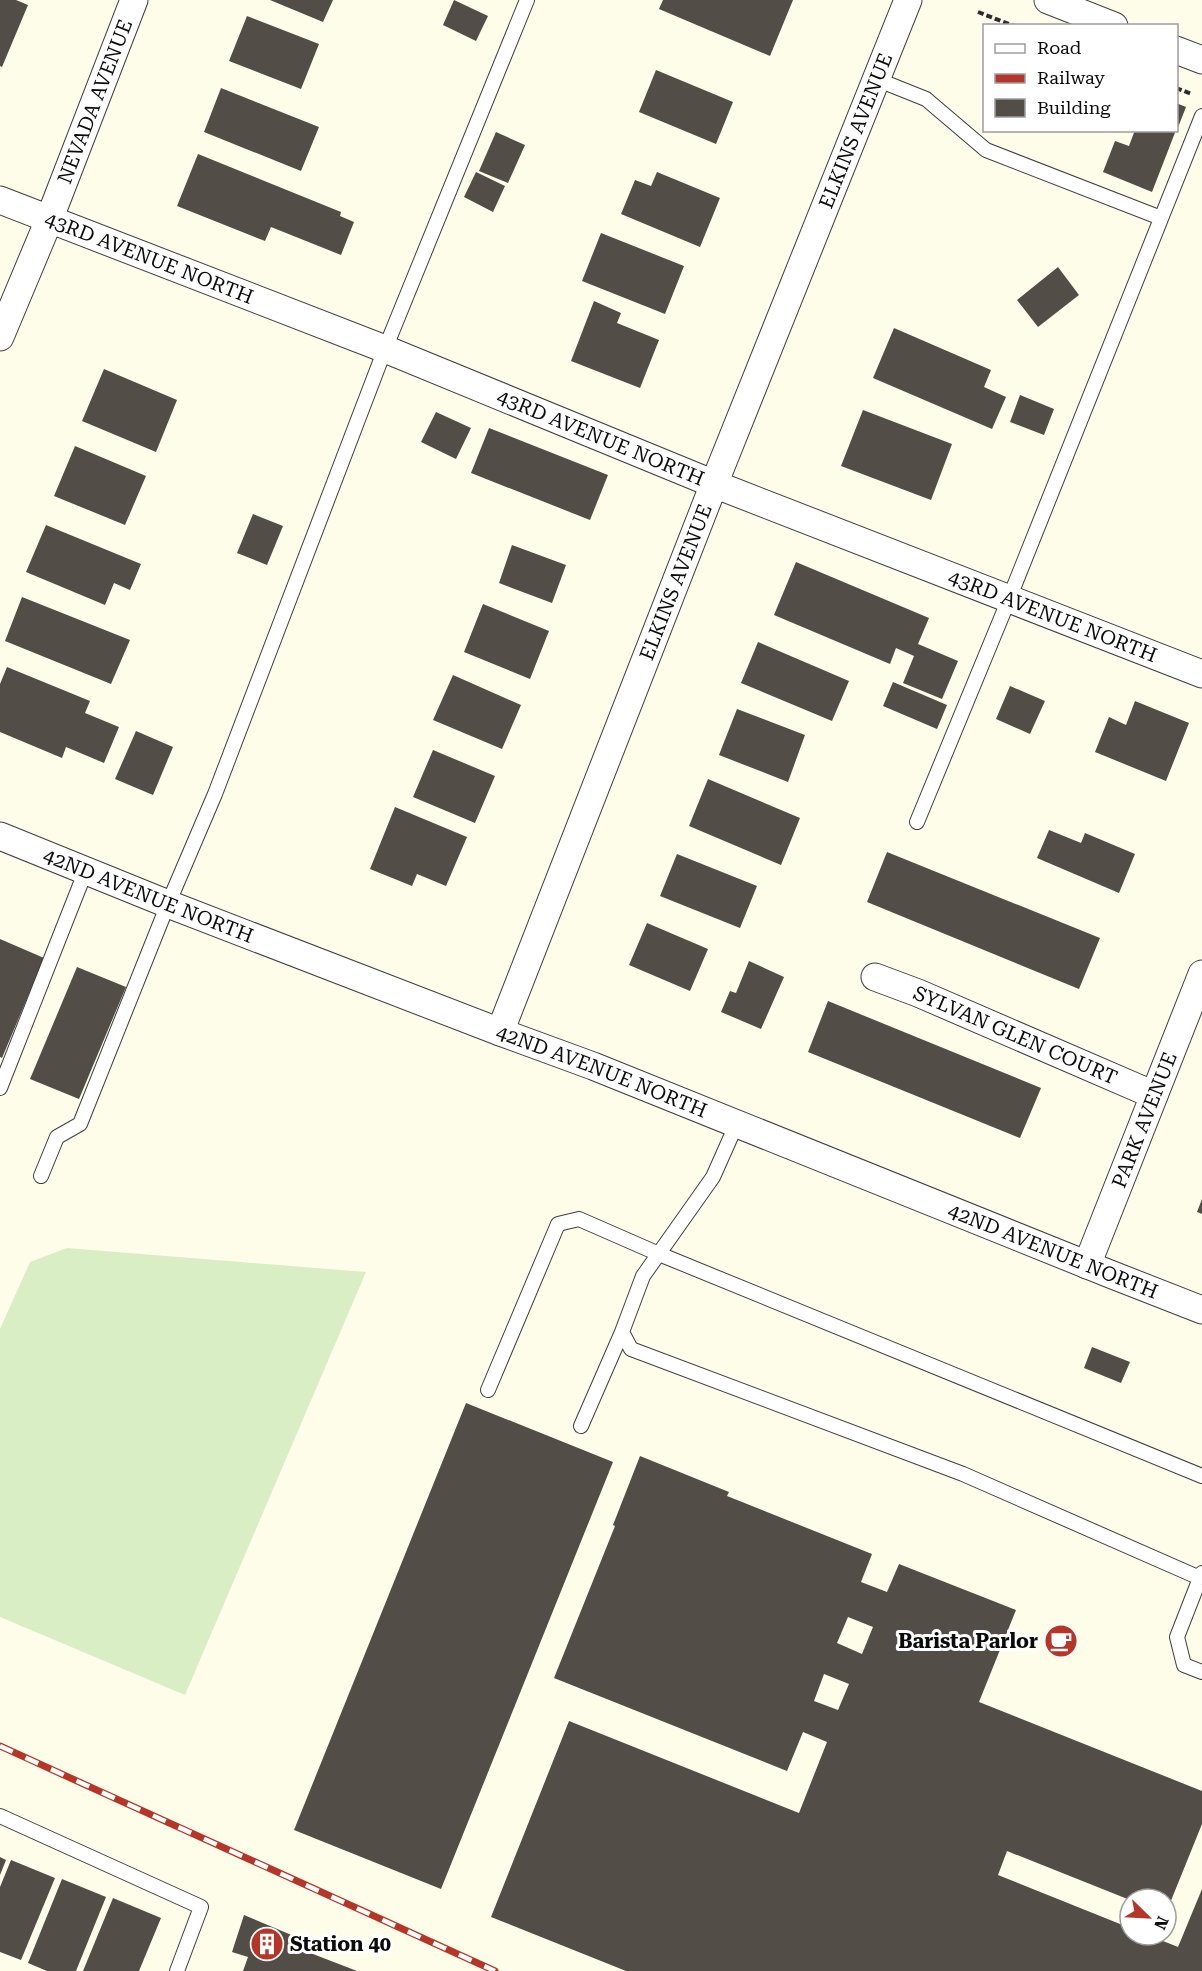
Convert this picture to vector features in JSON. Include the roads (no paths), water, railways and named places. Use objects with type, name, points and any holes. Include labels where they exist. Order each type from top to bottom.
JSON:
[{"type":"street","name":"NEVADA AVENUE","points":[[0,337],[49,220],[134,0]]},
{"type":"street","name":"ELKINS AVENUE","points":[[500,1032],[714,484],[908,0]]},
{"type":"street","points":[[1048,0],[1109,24]]},
{"type":"street","points":[[1178,51],[1202,60]]},
{"type":"street","name":"43RD AVENUE NORTH","points":[[0,200],[386,349],[714,484],[1202,674]]},
{"type":"street","name":"42ND AVENUE NORTH","points":[[0,836],[168,904],[593,1066],[1202,1310]]},
{"type":"street","name":"PARK AVENUE","points":[[1087,1265],[1202,974]]},
{"type":"street","name":"SYLVAN GLEN COURT","points":[[875,977],[918,993],[1154,1095]]},
{"type":"lane","points":[[41,1176],[57,1137],[80,1124],[168,904],[215,794],[386,349],[527,0]]},
{"type":"lane","points":[[876,79],[926,99],[986,150],[1161,218]]},
{"type":"lane","points":[[917,822],[1010,599],[1202,116]]},
{"type":"lane","points":[[0,1088],[86,870]]},
{"type":"lane","points":[[581,1426],[622,1332],[643,1276],[713,1177],[737,1123]]},
{"type":"lane","points":[[488,1390],[558,1224],[579,1219],[659,1254],[1202,1476]]},
{"type":"lane","points":[[622,1332],[631,1349],[963,1474],[1201,1575],[1177,1637],[1184,1665],[1202,1672]]},
{"type":"lane","points":[[0,1815],[201,1907],[177,1971]]},
{"type":"railway","points":[[0,1746],[495,1971]]},
{"type":"place","name":"Barista Parlor","points":[[1061,1641]]},
{"type":"place","name":"Station 40","points":[[267,1944]]}]
